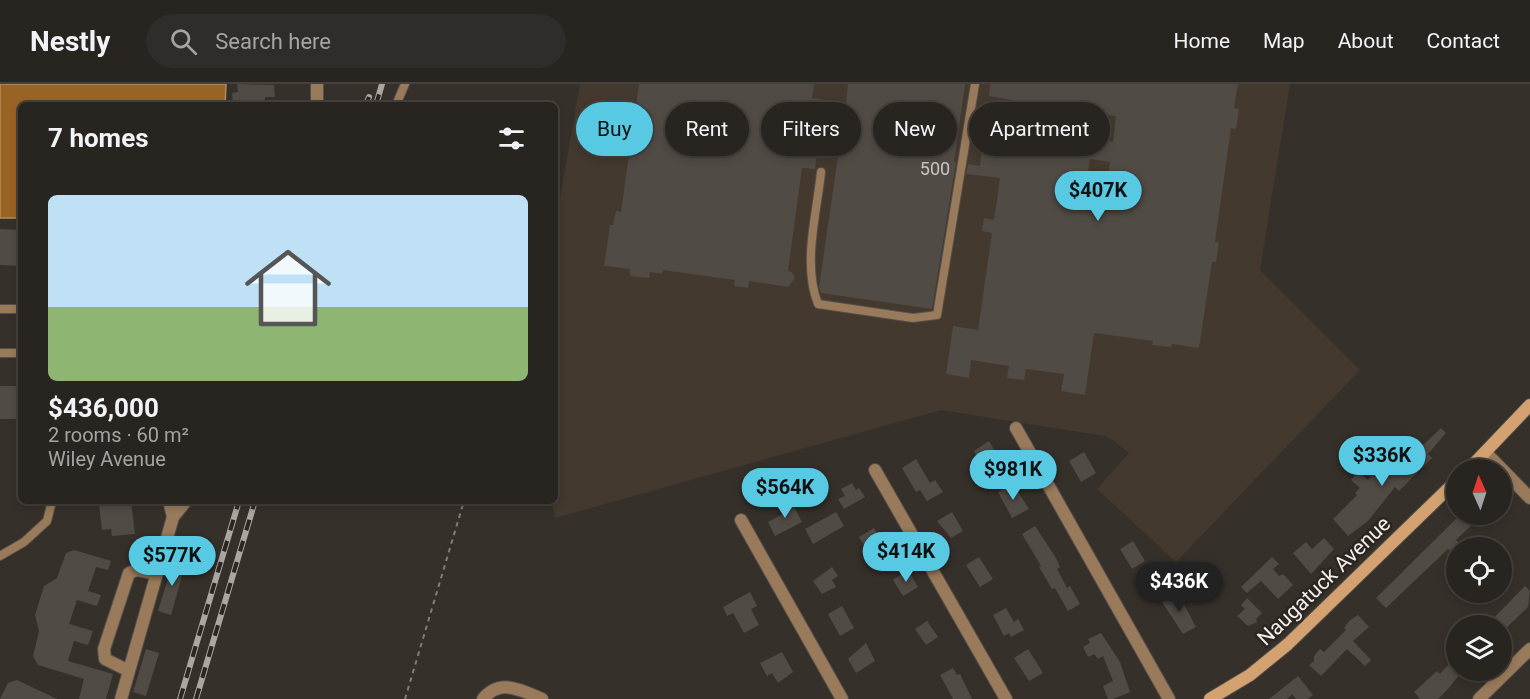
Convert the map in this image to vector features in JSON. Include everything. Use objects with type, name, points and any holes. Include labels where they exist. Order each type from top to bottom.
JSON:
[{"type":"main road","points":[[1480,459],[1530,405]]},
{"type":"main road","name":"Naugatuck Avenue","points":[[1210,699],[1250,675],[1288,644],[1446,491]]},
{"type":"street","points":[[317,84],[317,102]]},
{"type":"street","points":[[1016,428],[1169,699]]},
{"type":"street","points":[[1486,453],[1530,498]]},
{"type":"street","points":[[875,470],[1006,699]]},
{"type":"street","points":[[170,504],[173,517]]},
{"type":"street","points":[[121,699],[173,517],[184,504]]},
{"type":"street","points":[[741,520],[842,699]]},
{"type":"street","points":[[129,671],[105,659],[104,649],[129,573],[137,570],[157,574]]},
{"type":"street","points":[[1479,699],[1530,650]]},
{"type":"street","points":[[483,699],[490,690],[503,686],[542,699]]},
{"type":"lane","points":[[397,102],[405,84]]},
{"type":"lane","points":[[821,172],[811,266],[812,290],[818,304],[913,318],[937,315],[975,84]]},
{"type":"lane","points":[[0,309],[18,309]]},
{"type":"lane","points":[[0,353],[18,353]]},
{"type":"lane","points":[[0,556],[24,542],[47,520],[51,504]]},
{"type":"path","points":[[405,699],[463,504]]},
{"type":"shaded area","points":[[0,84],[226,84],[225,102],[18,102],[18,218],[0,218]]},
{"type":"shaded area","points":[[580,84],[1290,84],[1260,270],[1360,370],[1176,562],[1097,489],[1129,453],[1114,441],[1105,436],[941,410],[555,518],[553,504],[558,504],[558,210],[576,107],[576,156],[653,156],[653,102],[577,102]]},
{"type":"building","points":[[237,84],[274,85],[275,97],[265,97],[265,102],[233,102],[232,93],[238,92]]},
{"type":"building","points":[[639,84],[814,84],[812,98],[839,102],[761,102],[761,156],[817,156],[815,169],[802,168],[788,271],[792,272],[795,278],[788,287],[749,281],[748,288],[734,286],[735,280],[663,270],[662,274],[650,272],[649,278],[630,276],[630,269],[604,266],[610,225],[613,225],[616,211],[621,212],[629,156],[653,156],[653,102],[637,102]]},
{"type":"building","points":[[848,84],[965,84],[957,141],[957,102],[873,102],[873,156],[955,156],[954,162],[956,162],[932,309],[821,293],[819,287],[838,156],[861,156],[861,102],[846,102]]},
{"type":"building","points":[[990,84],[1238,84],[1234,108],[1239,109],[1236,129],[1231,128],[1215,242],[1219,242],[1216,262],[1212,262],[1199,348],[1172,344],[1171,347],[1152,345],[1153,341],[1094,333],[1085,395],[1061,391],[1064,374],[1026,369],[1024,380],[1007,378],[1009,366],[971,360],[969,378],[946,374],[953,326],[978,330],[992,233],[982,231],[984,218],[994,220],[1000,178],[966,174],[968,164],[980,166],[981,156],[1110,156],[1110,142],[1113,142],[1116,116],[1110,115],[1110,102],[1012,102],[1012,100],[989,96]],"holes":[[[1090,159],[1110,162],[1107,182],[1087,179]]]},
{"type":"building","points":[[0,229],[18,230],[18,266],[0,265]]},
{"type":"building","points":[[0,386],[18,386],[16,419],[0,419]]},
{"type":"building","points":[[1441,428],[1446,433],[1428,454],[1432,458],[1399,491],[1395,487],[1368,521],[1348,536],[1333,519],[1357,495],[1355,493],[1360,488],[1351,480],[1358,472],[1368,480],[1388,458],[1399,468]]},
{"type":"building","points":[[989,441],[1000,459],[995,462],[997,466],[985,473],[974,451]]},
{"type":"building","points":[[1084,452],[1096,473],[1081,482],[1069,461]]},
{"type":"building","points":[[916,459],[930,483],[935,480],[943,492],[927,501],[920,490],[916,492],[902,468]]},
{"type":"building","points":[[852,483],[856,490],[859,488],[865,497],[844,509],[838,499],[845,496],[841,489]]},
{"type":"building","points":[[1013,484],[1029,509],[1012,518],[998,492]]},
{"type":"building","points":[[791,501],[802,522],[775,536],[768,522],[783,514],[779,507]]},
{"type":"building","points":[[99,504],[131,504],[135,534],[112,536],[111,529],[102,530]]},
{"type":"building","points":[[836,512],[844,526],[813,544],[805,529]]},
{"type":"building","points":[[952,512],[963,531],[951,538],[937,521]]},
{"type":"building","points":[[1450,525],[1472,525],[1459,537],[1446,537],[1446,551],[1386,608],[1376,598]]},
{"type":"building","points":[[1035,526],[1056,558],[1060,567],[1057,569],[1067,588],[1070,586],[1080,604],[1068,611],[1055,588],[1052,589],[1022,534]]},
{"type":"building","points":[[874,528],[889,553],[874,562],[859,537]]},
{"type":"building","points":[[1324,538],[1334,549],[1311,574],[1293,553],[1306,542],[1312,549]]},
{"type":"building","points":[[1133,541],[1145,561],[1132,569],[1120,549]]},
{"type":"building","points":[[74,550],[111,561],[108,570],[96,567],[88,591],[101,595],[97,606],[77,600],[69,624],[93,631],[88,645],[74,641],[68,661],[113,674],[106,699],[79,699],[84,679],[38,665],[33,656],[39,631],[35,615],[44,586],[57,578],[66,553]]},
{"type":"building","points":[[979,557],[993,579],[980,587],[966,565]]},
{"type":"building","points":[[1272,557],[1279,564],[1273,569],[1279,576],[1283,574],[1293,585],[1278,599],[1261,581],[1247,593],[1241,587]]},
{"type":"building","points":[[174,559],[186,562],[171,615],[158,611]]},
{"type":"building","points":[[832,567],[838,576],[832,580],[836,587],[822,594],[813,581]]},
{"type":"building","points":[[908,570],[918,587],[903,596],[893,580]]},
{"type":"building","points":[[1525,586],[1530,591],[1528,607],[1512,622],[1512,615],[1497,615],[1508,603],[1512,603],[1512,599]]},
{"type":"building","points":[[750,592],[757,606],[751,609],[759,625],[744,633],[733,613],[727,616],[723,607]]},
{"type":"building","points":[[1178,593],[1196,627],[1183,634],[1162,602]]},
{"type":"building","points":[[1247,598],[1262,613],[1256,619],[1257,622],[1248,626],[1237,616],[1245,609],[1241,605]]},
{"type":"building","points":[[842,606],[854,628],[840,636],[828,614]]},
{"type":"building","points":[[1006,608],[1014,622],[1018,619],[1024,630],[1011,637],[1009,633],[1004,636],[993,615]]},
{"type":"building","points":[[1358,615],[1369,627],[1353,641],[1371,660],[1365,666],[1347,649],[1321,676],[1309,665],[1314,661],[1314,656],[1320,649],[1324,652],[1346,630],[1344,628],[1349,621]]},
{"type":"building","points":[[927,621],[938,637],[926,645],[915,629]]},
{"type":"building","points":[[1101,633],[1120,662],[1130,692],[1113,699],[1108,699],[1103,686],[1113,681],[1103,656],[1098,659],[1094,654],[1088,657],[1083,647],[1090,643],[1088,639]]},
{"type":"building","points":[[866,643],[875,661],[856,673],[848,659]]},
{"type":"building","points":[[146,649],[159,653],[146,696],[133,692]]},
{"type":"building","points":[[1028,649],[1043,673],[1029,681],[1014,658]]},
{"type":"building","points":[[782,652],[793,672],[778,683],[772,673],[767,676],[760,663]]},
{"type":"building","points":[[1446,667],[1446,681],[1454,681],[1438,699],[1420,699],[1414,692],[1437,671],[1440,674]]},
{"type":"building","points":[[953,668],[957,675],[960,674],[972,699],[953,699],[940,675]]},
{"type":"building","points":[[1298,676],[1313,695],[1308,699],[1296,699],[1292,694],[1287,699],[1269,699]]},
{"type":"building","points":[[17,680],[57,699],[0,699],[8,683]]},
{"type":"railway","points":[[377,102],[382,84]]},
{"type":"railway","points":[[367,102],[369,97]]},
{"type":"railway","points":[[180,699],[238,504]]},
{"type":"railway","points":[[196,699],[254,504]]}]
